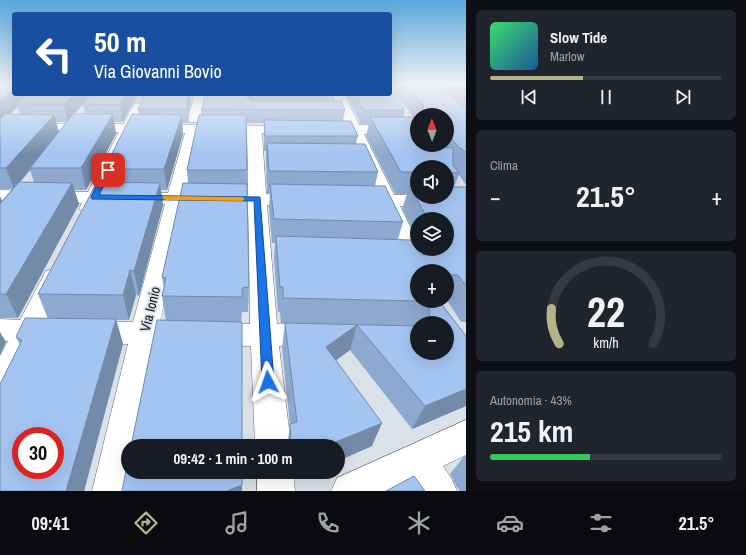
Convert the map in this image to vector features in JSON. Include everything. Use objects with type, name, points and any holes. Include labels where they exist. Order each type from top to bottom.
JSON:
[{"type":"street","points":[[80,225],[139,108]]},
{"type":"street","name":"Via Ionio","points":[[112,491],[144,333],[178,198],[198,108]]},
{"type":"street","points":[[340,108],[355,129],[360,158],[388,201],[416,263]]},
{"type":"street","points":[[68,134],[86,111]]},
{"type":"street","points":[[406,118],[410,123]]},
{"type":"street","points":[[254,121],[263,157],[258,199],[272,251],[264,335],[272,439]]},
{"type":"street","points":[[0,127],[68,134],[128,128],[254,121],[355,129],[410,131]]},
{"type":"street","points":[[455,184],[466,201]]},
{"type":"street","points":[[4,204],[25,190],[94,197],[319,200]]},
{"type":"street","points":[[342,200],[466,201]]},
{"type":"street","points":[[390,254],[416,263]]},
{"type":"street","points":[[0,386],[63,260]]},
{"type":"street","points":[[0,330],[341,336]]},
{"type":"street","points":[[350,491],[466,437]]},
{"type":"street","points":[[415,460],[438,491]]},
{"type":"street","points":[[275,479],[276,491]]},
{"type":"building","points":[[187,108],[188,109],[138,109]]},
{"type":"building","points":[[344,108],[345,110],[201,109]]},
{"type":"building","points":[[363,108],[403,108],[405,110],[364,110]]},
{"type":"building","points":[[423,108],[465,108],[466,109],[466,153],[454,142],[454,108]]},
{"type":"building","points":[[5,114],[54,115],[6,168],[0,168],[0,119]]},
{"type":"building","points":[[73,114],[113,114],[81,168],[30,168]]},
{"type":"building","points":[[132,114],[182,115],[164,169],[104,169]]},
{"type":"building","points":[[199,115],[246,115],[247,170],[187,170]]},
{"type":"building","points":[[370,117],[410,117],[410,152],[453,152],[453,160],[410,160],[410,172],[401,172]]},
{"type":"building","points":[[264,120],[351,121],[358,136],[265,136]]},
{"type":"building","points":[[267,143],[365,144],[378,172],[269,171]]},
{"type":"building","points":[[454,166],[459,173],[454,173]]},
{"type":"building","points":[[19,182],[72,183],[6,294],[0,294],[0,204]]},
{"type":"building","points":[[97,182],[160,183],[134,271],[130,270],[123,295],[38,294]]},
{"type":"building","points":[[183,183],[247,184],[249,287],[242,288],[242,297],[162,296],[166,278],[162,277]]},
{"type":"building","points":[[270,184],[385,186],[403,222],[274,219]]},
{"type":"building","points":[[454,187],[466,187],[466,286],[458,275],[454,275],[454,264],[410,264],[410,301],[283,298],[283,287],[280,287],[276,236],[410,240],[410,256],[454,256],[454,212],[424,212],[419,204],[454,204]]},
{"type":"building","points":[[429,308],[444,308],[451,316],[430,316]]},
{"type":"building","points":[[25,318],[116,319],[66,491],[0,491],[0,384],[22,340],[16,337]]},
{"type":"building","points":[[157,320],[242,322],[242,439],[132,439]]},
{"type":"building","points":[[454,320],[466,336],[466,389],[425,406],[357,325],[326,347],[382,423],[343,439],[291,439],[290,424],[297,422],[285,323],[410,326],[410,360],[454,360]]},
{"type":"building","points":[[414,476],[425,491],[386,491]]},
{"type":"building","points":[[124,479],[242,479],[242,485],[226,491],[122,491]]},
{"type":"slow traffic","points":[[166,198],[242,199]]},
{"type":"route","points":[[108,170],[94,197],[258,199],[264,335],[268,382]]}]
